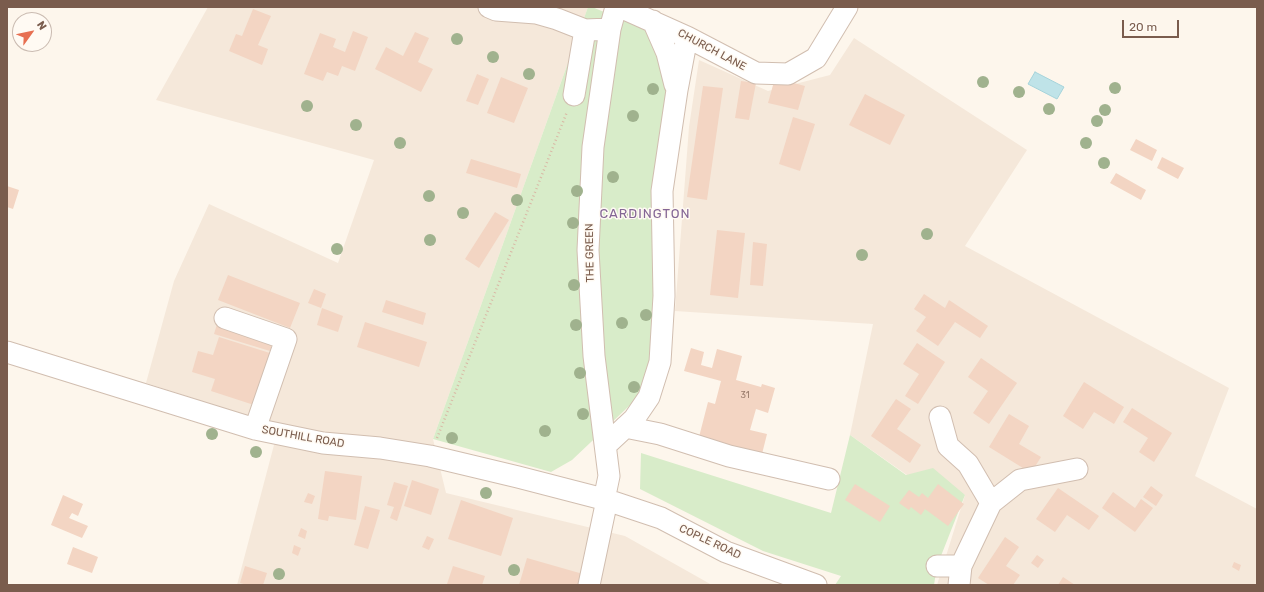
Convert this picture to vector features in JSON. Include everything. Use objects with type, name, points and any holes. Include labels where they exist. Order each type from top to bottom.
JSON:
[{"type":"street","points":[[489,7],[496,10],[536,13],[557,19],[585,30],[610,29]]},
{"type":"street","name":"THE GREEN","points":[[589,585],[606,500],[609,476],[594,356],[588,250],[593,147],[610,29],[616,7]]},
{"type":"street","name":"CHURCH LANE","points":[[620,7],[687,36],[756,73],[788,74],[816,58],[847,7]]},
{"type":"street","points":[[653,21],[667,54],[676,90]]},
{"type":"street","points":[[574,95],[585,30]]},
{"type":"street","points":[[606,445],[634,419],[649,397],[660,362],[664,296],[662,191],[676,90],[687,36]]},
{"type":"street","points":[[225,318],[286,339],[255,429]]},
{"type":"street","name":"SOUTHILL ROAD","points":[[7,352],[255,429],[323,443],[380,448],[430,456],[606,500]]},
{"type":"street","points":[[940,417],[948,446],[968,464],[991,503]]},
{"type":"street","points":[[625,427],[660,434],[730,456],[829,479]]},
{"type":"street","points":[[937,566],[960,575],[991,503],[1020,480],[1077,469]]},
{"type":"street","name":"COPLE ROAD","points":[[606,500],[661,518],[726,552],[803,583]]},
{"type":"path","points":[[430,456],[574,95]]},
{"type":"shaded area","points":[[208,7],[588,7],[433,439],[446,493],[625,536],[712,585],[237,585],[279,426],[146,383],[174,281],[209,204],[338,263],[374,160],[156,100]]},
{"type":"shaded area","points":[[854,38],[1027,150],[965,246],[1229,388],[1195,476],[1257,509],[1257,585],[937,585],[965,495],[907,475],[850,435],[873,324],[675,311],[689,127],[699,60],[768,91],[830,75]]},
{"type":"green space","points":[[588,7],[592,7],[679,43],[658,301],[646,390],[572,460],[551,472],[433,439]]},
{"type":"green space","points":[[850,435],[906,475],[933,468],[965,495],[937,566],[934,585],[835,585],[841,576],[763,551],[640,489],[641,453],[831,513]]},
{"type":"water","points":[[1035,72],[1064,87],[1057,99],[1028,84]]},
{"type":"building","points":[[253,9],[271,16],[258,45],[268,49],[262,65],[229,51],[236,34],[242,36]]},
{"type":"building","points":[[353,31],[368,37],[355,71],[342,66],[338,76],[327,72],[323,81],[304,74],[320,33],[336,39],[333,47],[345,52]]},
{"type":"building","points":[[415,32],[429,38],[418,62],[433,69],[421,92],[375,69],[386,47],[403,56]]},
{"type":"building","points":[[477,74],[489,79],[478,105],[466,101]]},
{"type":"building","points":[[501,77],[528,88],[514,123],[487,113]]},
{"type":"building","points":[[775,78],[805,86],[798,110],[768,103]]},
{"type":"building","points":[[741,81],[756,83],[749,120],[735,118]]},
{"type":"building","points":[[703,86],[723,88],[707,200],[687,197]]},
{"type":"building","points":[[865,94],[905,115],[890,145],[849,125]]},
{"type":"building","points":[[793,117],[815,124],[800,171],[779,164]]},
{"type":"building","points":[[1136,139],[1157,150],[1152,161],[1130,150]]},
{"type":"building","points":[[1162,157],[1184,168],[1178,179],[1157,168]]},
{"type":"building","points":[[471,159],[521,174],[517,188],[466,173]]},
{"type":"building","points":[[1116,173],[1146,190],[1141,200],[1110,183]]},
{"type":"building","points":[[7,186],[19,190],[13,209],[7,207]]},
{"type":"building","points":[[495,212],[509,220],[479,268],[465,259]]},
{"type":"building","points":[[717,230],[745,233],[738,298],[710,295]]},
{"type":"building","points":[[753,242],[767,244],[763,286],[750,285]]},
{"type":"building","points":[[228,275],[300,303],[290,328],[218,300]]},
{"type":"building","points":[[314,289],[326,294],[321,308],[308,303]]},
{"type":"building","points":[[924,294],[945,308],[949,300],[988,326],[980,338],[955,322],[938,346],[916,331],[926,317],[914,309]]},
{"type":"building","points":[[386,300],[426,313],[423,325],[382,312]]},
{"type":"building","points":[[322,308],[343,316],[338,332],[317,325]]},
{"type":"building","points":[[218,321],[274,338],[270,351],[214,334]]},
{"type":"building","points":[[365,322],[427,342],[419,367],[357,347]]},
{"type":"building","points":[[219,337],[273,354],[257,406],[211,391],[215,379],[192,372],[198,351],[213,355]]},
{"type":"building","points":[[917,343],[945,362],[918,404],[905,396],[919,374],[903,364]]},
{"type":"building","points":[[691,348],[704,352],[701,365],[712,368],[717,349],[742,356],[736,380],[761,387],[762,384],[775,388],[768,413],[756,409],[750,430],[767,434],[762,454],[699,437],[708,402],[715,404],[721,381],[684,371]]},
{"type":"building","points":[[981,358],[1017,383],[989,424],[973,413],[988,391],[968,377]]},
{"type":"building","points":[[1084,382],[1124,407],[1114,424],[1094,412],[1083,429],[1063,416]]},
{"type":"building","points":[[896,399],[911,409],[897,429],[921,445],[910,463],[871,436]]},
{"type":"building","points":[[1132,408],[1172,433],[1154,462],[1139,452],[1148,438],[1123,422]]},
{"type":"building","points":[[1009,414],[1029,426],[1019,444],[1041,457],[1031,473],[989,447]]},
{"type":"building","points":[[325,471],[362,476],[356,520],[329,516],[328,521],[318,519]]},
{"type":"building","points":[[412,480],[439,489],[431,515],[404,506]]},
{"type":"building","points":[[394,482],[408,486],[397,521],[390,518],[394,507],[387,505]]},
{"type":"building","points":[[855,484],[890,506],[880,522],[845,500]]},
{"type":"building","points":[[938,484],[964,504],[948,526],[925,509],[921,515],[911,507],[909,510],[899,503],[909,490],[919,497],[922,493],[928,498]]},
{"type":"building","points":[[1151,486],[1163,495],[1156,506],[1143,497]]},
{"type":"building","points":[[1058,488],[1099,516],[1089,530],[1067,515],[1055,532],[1036,519]]},
{"type":"building","points":[[1113,492],[1135,508],[1141,499],[1153,508],[1135,532],[1102,508]]},
{"type":"building","points":[[308,493],[315,496],[312,504],[304,502]]},
{"type":"building","points":[[63,495],[83,504],[78,516],[72,513],[69,518],[88,526],[82,538],[51,525]]},
{"type":"building","points":[[461,500],[513,518],[501,556],[448,539]]},
{"type":"building","points":[[365,506],[380,510],[368,549],[354,545]]},
{"type":"building","points":[[301,528],[307,531],[305,539],[298,536]]},
{"type":"building","points":[[427,536],[434,539],[429,550],[422,547]]},
{"type":"building","points":[[1005,537],[1019,547],[1006,566],[1020,575],[1013,585],[989,585],[978,578]]},
{"type":"building","points":[[294,545],[301,548],[298,556],[292,553]]},
{"type":"building","points":[[73,547],[98,557],[92,573],[67,564]]},
{"type":"building","points":[[1037,555],[1044,560],[1038,568],[1031,563]]},
{"type":"building","points":[[527,558],[583,574],[579,585],[519,585]]},
{"type":"building","points":[[1234,562],[1241,565],[1239,571],[1232,567]]},
{"type":"building","points":[[245,566],[267,573],[263,585],[247,585],[240,583]]},
{"type":"building","points":[[453,566],[485,576],[482,585],[447,584]]},
{"type":"building","points":[[1063,577],[1075,585],[1058,585]]},
{"type":"district","name":"CARDINGTON","points":[[645,214]]}]
